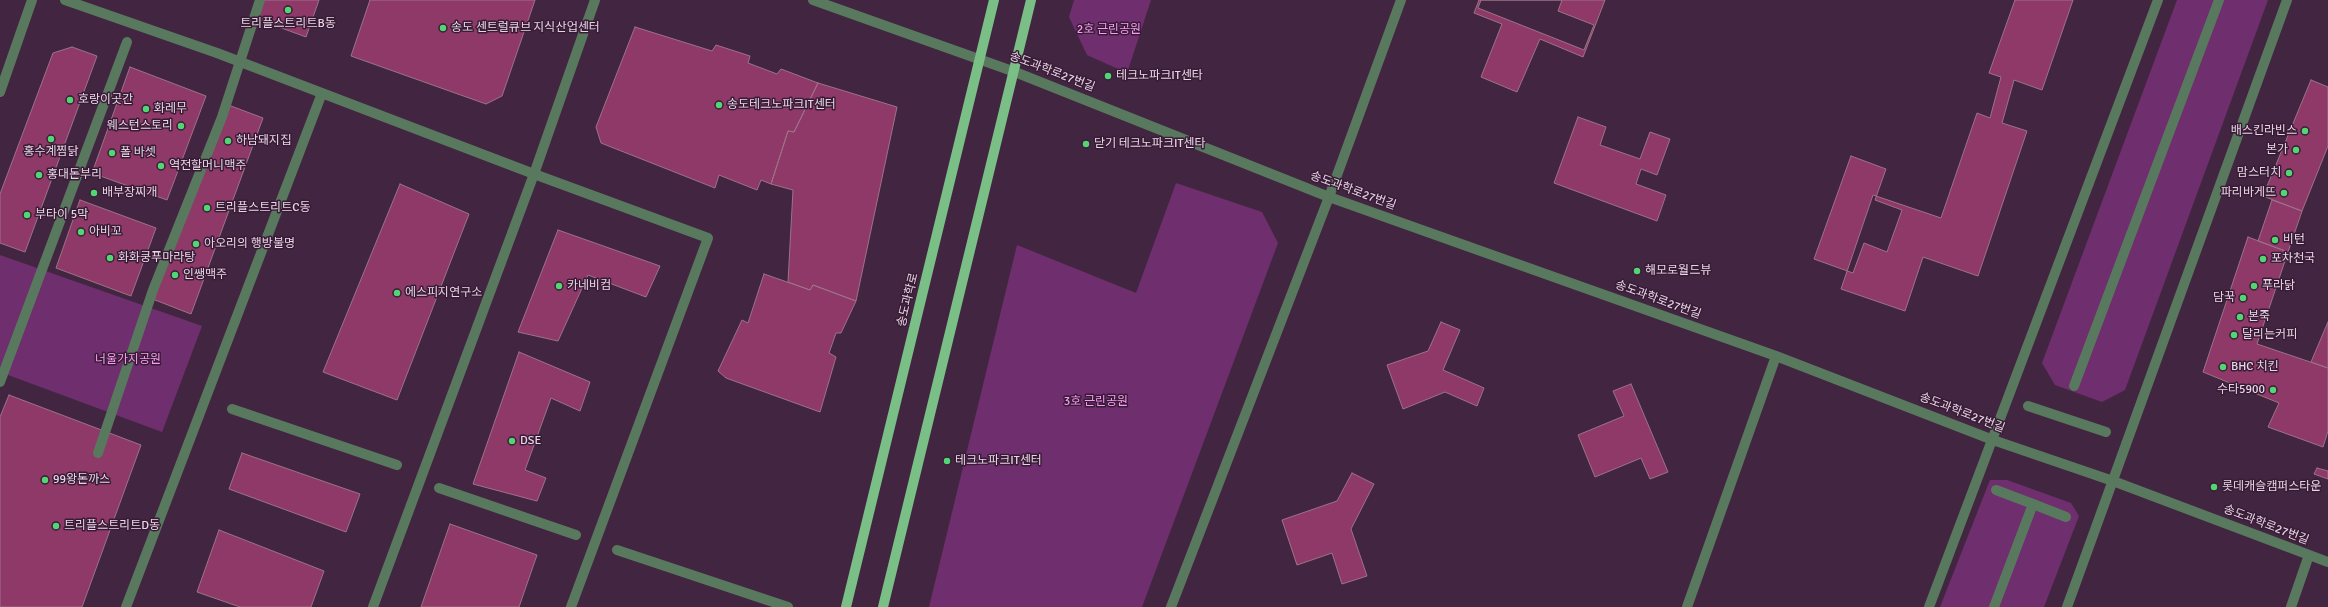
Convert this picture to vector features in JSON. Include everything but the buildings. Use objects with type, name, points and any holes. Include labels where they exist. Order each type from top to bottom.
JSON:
[{"type":"main road","name":"송도과학로","points":[[846,607],[994,0]]},
{"type":"main road","points":[[883,607],[1015,72],[1031,0]]},
{"type":"street","points":[[0,92],[32,0]]},
{"type":"street","points":[[65,0],[217,53],[534,174],[708,238],[570,607]]},
{"type":"street","points":[[98,453],[153,290],[222,117],[260,0]]},
{"type":"street","points":[[373,607],[534,174],[595,0]]},
{"type":"street","name":"송도과학로27번길","points":[[813,0],[1015,72],[1329,197],[1776,356],[1993,440],[2113,481],[2328,562]]},
{"type":"street","points":[[1171,607],[1329,197],[1401,0]]},
{"type":"street","points":[[1929,607],[2158,0]]},
{"type":"street","points":[[2074,386],[2219,0]]},
{"type":"street","points":[[2067,607],[2287,0]]},
{"type":"street","points":[[0,382],[127,42]]},
{"type":"street","points":[[126,607],[322,93]]},
{"type":"street","points":[[1687,607],[1776,356]]},
{"type":"street","points":[[2028,406],[2106,432]]},
{"type":"street","points":[[232,409],[397,465]]},
{"type":"street","points":[[439,488],[576,535]]},
{"type":"street","points":[[1996,490],[2066,517]]},
{"type":"street","points":[[1994,607],[2034,504]]},
{"type":"street","points":[[617,550],[788,607]]},
{"type":"street","points":[[2290,607],[2309,555]]},
{"type":"green space","name":"2호 근린공원","points":[[1074,0],[1151,0],[1127,73],[1087,55],[1069,17]]},
{"type":"green space","points":[[2177,0],[2268,0],[2125,390],[2102,402],[2055,385],[2042,363]]},
{"type":"green space","name":"3호 근린공원","points":[[1176,183],[1262,212],[1278,243],[1142,607],[929,607],[1017,245],[1136,293]]},
{"type":"green space","name":"너울가지공원","points":[[0,255],[202,326],[162,432],[0,372]]},
{"type":"green space","points":[[1990,480],[2007,480],[2071,503],[2079,516],[2044,607],[1940,607]]},
{"type":"place","name":"트리플스트리트B동","points":[[288,10]]},
{"type":"place","name":"송도 센트럴큐브 지식산업센터","points":[[443,28]]},
{"type":"place","name":"테크노파크IT센타","points":[[1108,76]]},
{"type":"place","name":"호랑이곳간","points":[[70,100]]},
{"type":"place","name":"송도테크노파크IT센터","points":[[719,105]]},
{"type":"place","name":"화레무","points":[[146,109]]},
{"type":"place","name":"웨스턴스토리","points":[[181,126]]},
{"type":"place","name":"배스킨라빈스","points":[[2305,131]]},
{"type":"place","name":"홍수계찜닭","points":[[51,139]]},
{"type":"place","name":"하남돼지집","points":[[228,141]]},
{"type":"place","name":"닫기 테크노파크IT센타","points":[[1086,144]]},
{"type":"place","name":"본가","points":[[2296,150]]},
{"type":"place","name":"폴 바셋","points":[[112,153]]},
{"type":"place","name":"역전할머니맥주","points":[[161,166]]},
{"type":"place","name":"맘스터치","points":[[2289,173]]},
{"type":"place","name":"홍대돈부리","points":[[39,175]]},
{"type":"place","name":"배부장찌개","points":[[94,193]]},
{"type":"place","name":"파리바게뜨","points":[[2284,193]]},
{"type":"place","name":"트리플스트리트C동","points":[[207,208]]},
{"type":"place","name":"부타이 5막","points":[[27,215]]},
{"type":"place","name":"아비꼬","points":[[81,232]]},
{"type":"place","name":"비턴","points":[[2275,240]]},
{"type":"place","name":"아오리의 행방불명","points":[[196,244]]},
{"type":"place","name":"화화쿵푸마라탕","points":[[110,258]]},
{"type":"place","name":"포차천국","points":[[2263,259]]},
{"type":"place","name":"해모로월드뷰","points":[[1637,271]]},
{"type":"place","name":"인쌩맥주","points":[[175,275]]},
{"type":"place","name":"카네비컴","points":[[559,286]]},
{"type":"place","name":"푸라닭","points":[[2254,286]]},
{"type":"place","name":"에스피지연구소","points":[[397,293]]},
{"type":"place","name":"담꾹","points":[[2243,298]]},
{"type":"place","name":"본죽","points":[[2240,317]]},
{"type":"place","name":"달리는커피","points":[[2234,335]]},
{"type":"place","name":"BHC 치킨","points":[[2223,367]]},
{"type":"place","name":"수타5900","points":[[2273,390]]},
{"type":"place","name":"DSE","points":[[512,441]]},
{"type":"place","name":"테크노파크IT센터","points":[[947,461]]},
{"type":"place","name":"99왕돈까스","points":[[45,480]]},
{"type":"place","name":"롯데캐슬캠퍼스타운","points":[[2214,487]]},
{"type":"place","name":"트리플스트리트D동","points":[[56,526]]}]
